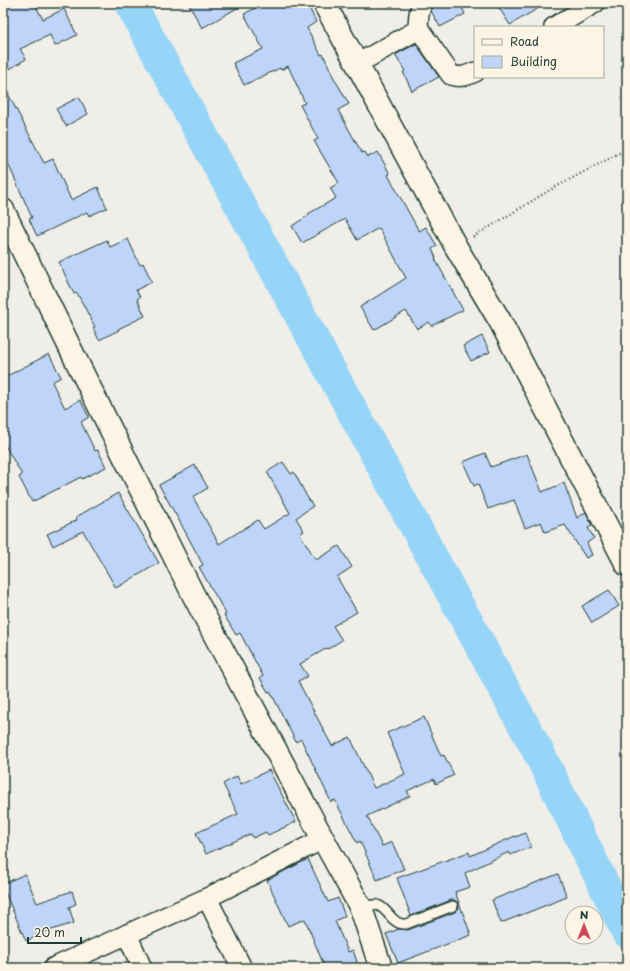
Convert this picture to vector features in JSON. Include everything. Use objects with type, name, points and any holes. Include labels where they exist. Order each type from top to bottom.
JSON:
[{"type":"main road","points":[[324,3],[456,247],[500,321],[627,565]]},
{"type":"main road","points":[[3,210],[195,598],[323,840],[361,908],[381,968]]},
{"type":"street","points":[[422,3],[418,17],[419,29],[451,75],[464,77],[474,72]]},
{"type":"street","points":[[556,26],[595,3]]},
{"type":"street","points":[[357,64],[419,29]]},
{"type":"street","points":[[53,968],[207,898],[323,840]]},
{"type":"street","points":[[207,898],[242,968]]},
{"type":"street","points":[[126,934],[142,968]]},
{"type":"lane","points":[[361,908],[378,905],[399,923],[406,924],[453,906]]},
{"type":"path","points":[[456,247],[550,190],[627,149]]},
{"type":"building","points":[[3,3],[34,3],[43,19],[64,9],[77,35],[55,46],[50,35],[20,49],[26,59],[3,73]]},
{"type":"building","points":[[188,3],[246,3],[202,28]]},
{"type":"building","points":[[265,3],[307,3],[316,22],[307,28],[321,55],[323,54],[334,78],[349,104],[338,110],[362,153],[365,152],[368,157],[378,152],[390,174],[388,175],[419,231],[426,227],[437,246],[432,249],[436,258],[435,259],[463,310],[431,326],[429,322],[417,329],[406,311],[374,330],[360,307],[406,278],[379,228],[357,240],[345,219],[302,243],[292,226],[309,215],[308,214],[336,198],[330,188],[339,183],[314,141],[318,139],[300,105],[305,103],[288,66],[281,70],[280,68],[244,85],[233,63],[263,49],[244,14]]},
{"type":"building","points":[[433,3],[460,3],[465,14],[440,27],[431,11]]},
{"type":"building","points":[[496,3],[547,3],[510,25]]},
{"type":"building","points":[[416,44],[439,77],[412,91],[403,72],[405,71],[395,55]]},
{"type":"building","points":[[3,84],[44,163],[53,159],[71,200],[98,187],[107,208],[89,216],[87,212],[37,236],[29,219],[32,218],[7,161],[3,163]]},
{"type":"building","points":[[79,97],[88,114],[66,126],[56,109]]},
{"type":"building","points":[[128,239],[140,265],[143,263],[152,282],[136,290],[140,297],[137,299],[145,316],[99,340],[93,328],[95,327],[77,293],[74,294],[59,262],[107,240],[110,247]]},
{"type":"building","points":[[482,336],[490,352],[471,361],[463,346]]},
{"type":"building","points":[[49,354],[61,377],[52,382],[65,408],[80,400],[89,417],[81,422],[95,451],[98,450],[106,467],[82,479],[81,477],[32,502],[19,477],[22,475],[3,442],[3,378]]},
{"type":"building","points":[[485,453],[491,467],[527,454],[542,492],[564,483],[577,518],[586,512],[592,526],[588,528],[594,538],[587,543],[592,555],[586,558],[565,525],[545,532],[541,522],[525,528],[514,500],[488,509],[478,484],[474,486],[463,462]]},
{"type":"building","points":[[283,462],[291,474],[294,472],[313,506],[296,518],[304,531],[300,534],[316,560],[339,546],[352,567],[337,577],[357,612],[333,626],[342,640],[300,664],[308,676],[298,681],[332,746],[350,737],[374,788],[405,774],[387,733],[424,717],[441,756],[444,755],[454,775],[436,784],[434,779],[407,791],[410,796],[367,816],[382,846],[392,842],[404,869],[377,880],[360,841],[357,843],[335,800],[331,802],[301,739],[296,742],[270,691],[268,692],[260,678],[263,676],[240,633],[236,635],[224,615],[226,614],[199,567],[203,565],[159,485],[195,465],[208,488],[193,497],[219,544],[258,520],[264,529],[290,513],[267,472]]},
{"type":"building","points":[[118,493],[159,563],[116,588],[83,531],[53,546],[47,534],[77,520],[76,517]]},
{"type":"building","points":[[609,590],[619,606],[592,623],[582,606]]},
{"type":"building","points":[[269,770],[296,822],[268,835],[266,832],[253,838],[251,834],[206,854],[196,833],[238,814],[223,784],[237,776],[241,784]]},
{"type":"building","points":[[526,833],[531,847],[510,855],[509,852],[465,873],[470,887],[455,892],[471,935],[398,963],[386,934],[399,929],[408,930],[455,912],[459,907],[457,902],[451,900],[411,916],[397,878],[469,852],[470,856],[515,836]]},
{"type":"building","points":[[308,859],[328,902],[338,898],[345,916],[335,921],[348,952],[353,950],[359,968],[325,968],[305,919],[288,926],[267,880]]},
{"type":"building","points":[[25,874],[37,903],[72,891],[76,904],[69,907],[74,923],[45,932],[26,941],[3,888],[3,884]]},
{"type":"building","points":[[558,874],[567,897],[501,923],[492,900]]},
{"type":"waterway","points":[[130,3],[540,755],[627,932]]}]
